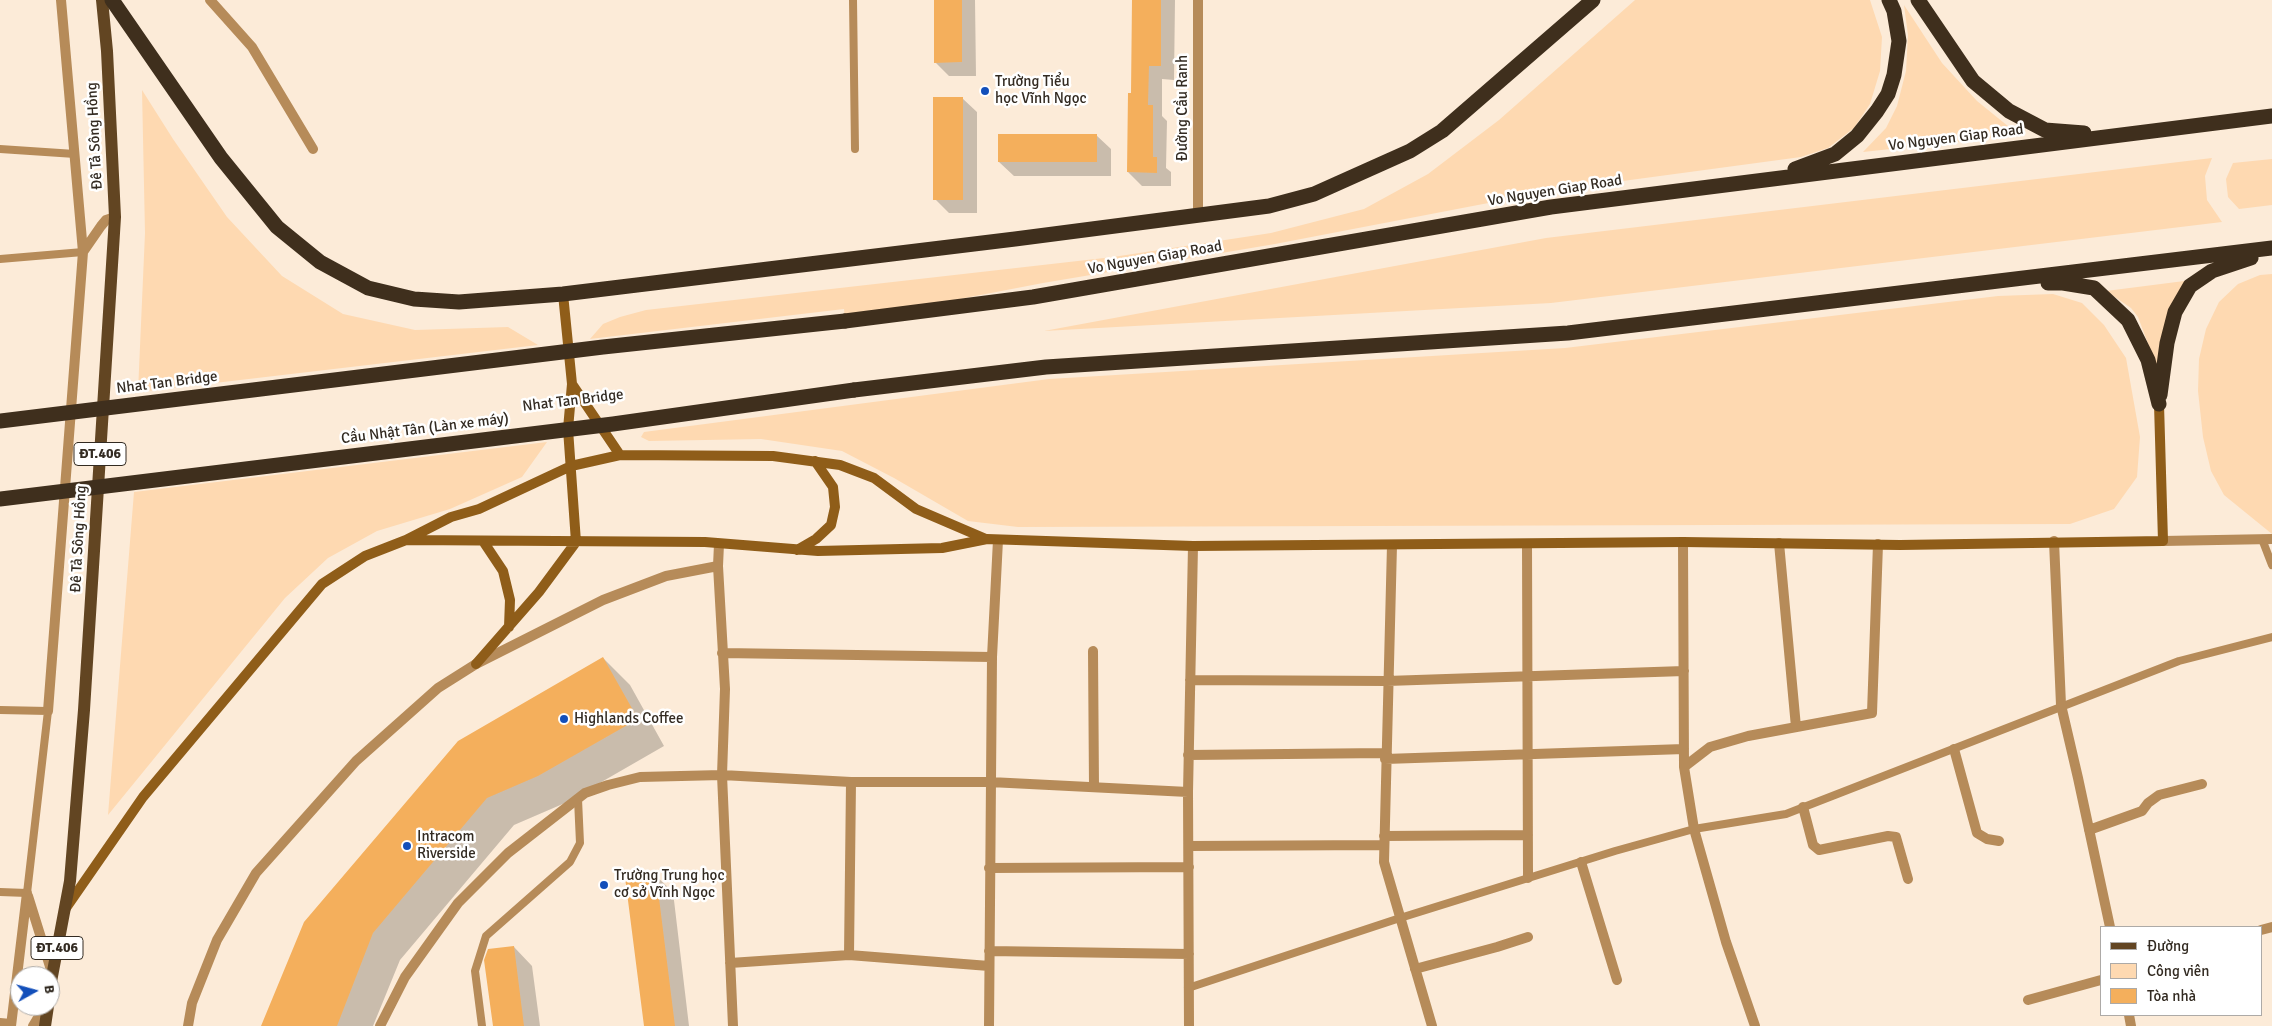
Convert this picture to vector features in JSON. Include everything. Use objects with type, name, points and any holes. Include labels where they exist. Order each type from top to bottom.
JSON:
[{"type":"highway","points":[[112,0],[220,158],[277,227],[320,262],[368,288],[414,299],[459,302],[563,294],[1270,206],[1314,194],[1410,152],[1442,131],[1593,0]]},
{"type":"highway","points":[[1670,192],[1800,168],[1835,154],[1857,136],[1877,112],[1888,94],[1894,75],[1899,41],[1894,11],[1889,0]]},
{"type":"highway","points":[[1918,0],[1973,81],[2009,111],[2045,130],[2081,133],[2217,123]]},
{"type":"highway","name":"Vo Nguyen Giap Road","points":[[845,321],[1033,297],[1551,207],[2272,116]]},
{"type":"highway","points":[[854,390],[1046,367],[1568,333],[2272,248]]},
{"type":"highway","points":[[2159,404],[2167,343],[2175,312],[2190,286],[2212,271],[2272,252]]},
{"type":"highway","points":[[1956,286],[2063,283],[2094,288],[2128,320],[2148,360],[2159,404]]},
{"type":"highway","points":[[0,411],[602,337],[845,321]]},
{"type":"highway","name":"Nhat Tan Bridge","points":[[0,421],[603,347],[845,321]]},
{"type":"highway","name":"Nhat Tan Bridge","points":[[0,489],[611,414],[854,390]]},
{"type":"highway","name":"Cầu Nhật Tân (Làn xe máy)","points":[[0,499],[612,424],[854,390]]},
{"type":"main road","name":"Đê Tả Sông Hồng","points":[[54,966],[66,908],[84,710],[115,218],[107,51],[102,0]]},
{"type":"street","points":[[48,711],[84,252],[61,0]]},
{"type":"street","points":[[210,0],[252,47],[313,149]]},
{"type":"street","name":"Đường Cầu Ranh","points":[[1198,0],[1198,216]]},
{"type":"street","points":[[84,252],[106,220],[115,218]]},
{"type":"street","points":[[476,664],[539,592],[576,542],[568,429],[572,384],[563,294]]},
{"type":"street","points":[[572,384],[620,455]]},
{"type":"street","points":[[2159,404],[2163,541]]},
{"type":"street","points":[[66,908],[143,796],[322,584],[365,556],[406,540],[451,517],[480,509],[571,466],[620,455],[773,456],[840,465],[874,478],[916,509],[987,539]]},
{"type":"street","points":[[797,550],[816,539],[831,526],[835,507],[833,488],[815,461]]},
{"type":"street","points":[[406,540],[719,544],[818,551],[942,548],[987,539],[1193,546],[1683,542],[1878,544],[2267,539]]},
{"type":"street","points":[[989,1026],[992,657],[998,540]]},
{"type":"street","points":[[483,541],[503,571],[510,600],[509,627]]},
{"type":"street","points":[[1683,542],[1684,767],[1694,829],[1726,942],[1755,1026]]},
{"type":"street","points":[[2054,542],[2060,705],[2110,926]]},
{"type":"street","points":[[1779,543],[1796,727]]},
{"type":"street","points":[[719,544],[718,566],[725,689],[722,775],[732,1026]]},
{"type":"street","points":[[1527,544],[1528,878]]},
{"type":"street","points":[[1684,767],[1710,747],[1748,736],[1872,712],[1878,544]]},
{"type":"street","points":[[1392,545],[1385,756],[1384,862],[1432,1026]]},
{"type":"street","points":[[1189,1026],[1188,755],[1193,546]]},
{"type":"street","points":[[188,1026],[192,1003],[217,940],[256,873],[356,761],[438,688],[476,664],[603,600],[666,576],[718,566]]},
{"type":"street","points":[[1093,651],[1094,787]]},
{"type":"street","points":[[722,653],[992,657]]},
{"type":"street","points":[[1190,680],[1387,681],[1684,671]]},
{"type":"street","points":[[1188,755],[1385,756],[1684,748]]},
{"type":"street","points":[[1954,749],[1977,833],[1987,839],[1999,841]]},
{"type":"street","points":[[380,1026],[405,977],[458,903],[508,853],[592,790],[640,777],[722,775],[851,782],[990,782],[1188,792]]},
{"type":"street","points":[[849,954],[851,782]]},
{"type":"street","points":[[2089,830],[2142,811],[2148,802],[2158,795],[2202,784]]},
{"type":"street","points":[[1803,807],[1813,846],[1819,850],[1888,836],[1896,837],[1908,879]]},
{"type":"street","points":[[1189,846],[1528,835]]},
{"type":"street","points":[[1581,862],[1617,980]]},
{"type":"street","points":[[989,868],[1189,867]]},
{"type":"street","points":[[27,893],[50,966]]},
{"type":"street","points":[[11,1025],[27,893]]},
{"type":"street","points":[[1415,969],[1528,937]]},
{"type":"street","points":[[989,952],[1189,954]]},
{"type":"street","points":[[730,962],[849,954],[989,966]]},
{"type":"street","points":[[2028,1000],[2100,980]]},
{"type":"lane","points":[[853,0],[855,149]]},
{"type":"lane","points":[[0,149],[75,154]]},
{"type":"lane","points":[[0,259],[84,252]]},
{"type":"lane","points":[[2267,539],[2272,566]]},
{"type":"lane","points":[[1188,988],[1400,918],[1694,829],[1786,814],[1954,749],[2060,705],[2179,661],[2272,637]]},
{"type":"lane","points":[[0,710],[48,711],[27,893],[0,892]]},
{"type":"lane","points":[[482,1026],[475,971],[486,936],[570,862],[580,843],[578,799]]},
{"type":"lane","points":[[0,1022],[11,1025]]},
{"type":"green space","points":[[1635,0],[1870,0],[1882,37],[1880,71],[1870,104],[1854,128],[1828,148],[1801,157],[1556,190],[1275,244],[1043,283],[845,321],[844,309],[590,339],[603,324],[646,310],[1113,257],[1271,233],[1364,209],[1428,174],[1499,120]]},
{"type":"green space","points":[[1904,5],[1942,63],[1977,101],[2019,135],[1863,152],[1886,128],[1897,106],[1906,71],[1908,35]]},
{"type":"green space","points":[[142,90],[227,217],[282,276],[343,314],[415,330],[508,327],[538,345],[138,392],[145,233]]},
{"type":"green space","points":[[2212,158],[2205,176],[2207,200],[2222,222],[1551,303],[1044,331],[1546,238]]},
{"type":"green space","points":[[2272,159],[2272,205],[2239,209],[2228,197],[2226,179],[2233,163]]},
{"type":"green space","points":[[2272,274],[2272,534],[2224,495],[2211,471],[2203,437],[2198,391],[2199,359],[2206,329],[2219,302],[2238,284],[2260,275]]},
{"type":"green space","points":[[2200,279],[2187,296],[2158,370],[2138,317],[2131,308],[2106,291]]},
{"type":"green space","points":[[2053,294],[2082,303],[2104,325],[2126,358],[2140,437],[2137,477],[2114,509],[2070,524],[1018,527],[968,521],[894,478],[842,451],[761,439],[649,441],[641,437],[644,432],[1049,379],[1565,348],[1998,296]]},
{"type":"green space","points":[[547,442],[522,477],[450,509],[377,531],[328,558],[285,598],[108,815],[134,492]]},
{"type":"building","points":[[934,0],[962,0],[962,62],[934,63]]},
{"type":"building","points":[[1132,0],[1161,0],[1161,66],[1149,66],[1148,105],[1153,105],[1153,157],[1157,157],[1157,173],[1127,172],[1128,93],[1131,93]]},
{"type":"building","points":[[933,97],[963,97],[963,200],[933,200]]},
{"type":"building","points":[[998,134],[1097,134],[1097,162],[998,162]]},
{"type":"building","name":"Intracom Riverside","points":[[603,657],[638,719],[538,776],[487,798],[373,933],[337,1026],[261,1026],[304,922],[458,741]]},
{"type":"building","points":[[656,874],[675,1026],[644,1026],[625,877]]},
{"type":"building","points":[[514,946],[524,1026],[493,1026],[484,960],[488,949]]},
{"type":"place","name":"Trường Tiểu học Vĩnh Ngọc","points":[[985,91]]},
{"type":"place","name":"Highlands Coffee","points":[[564,719]]},
{"type":"place","name":"Intracom Riverside","points":[[407,846]]},
{"type":"place","name":"Trường Trung học cơ sở Vĩnh Ngọc","points":[[604,885]]}]
